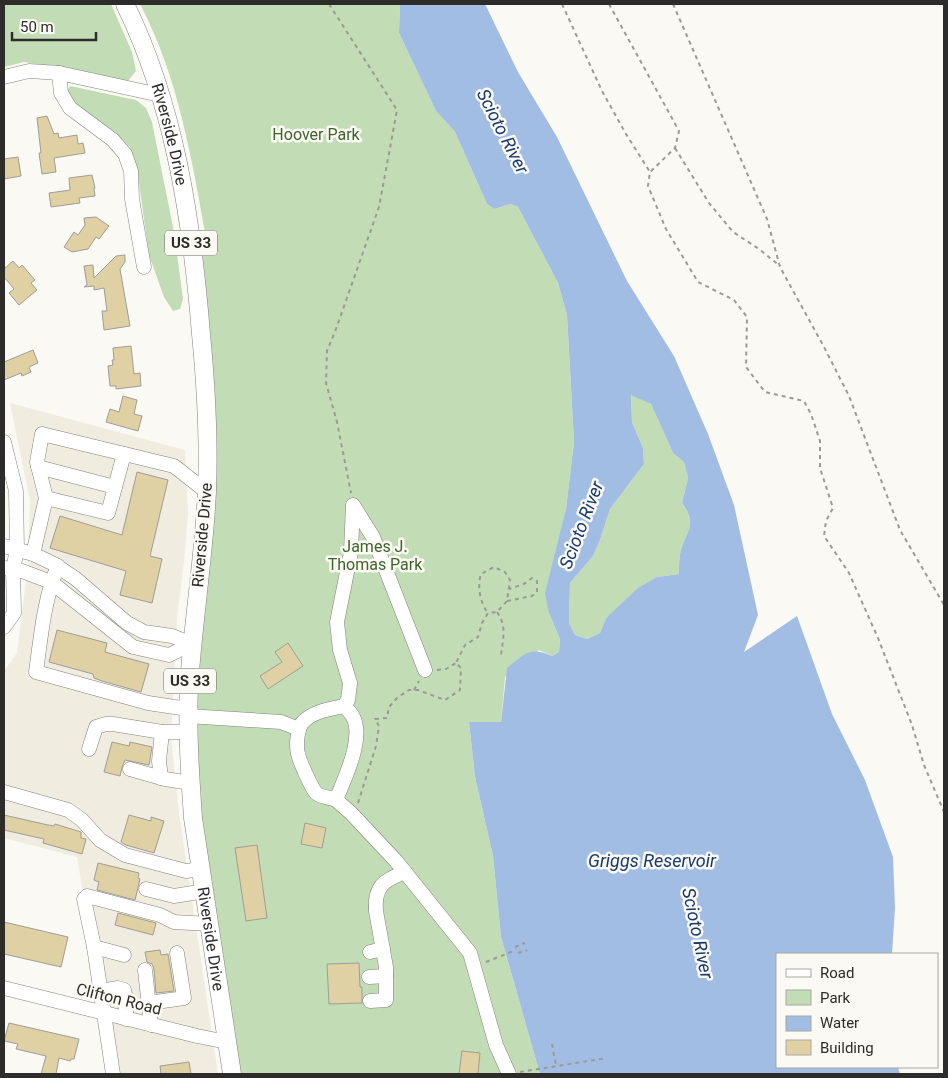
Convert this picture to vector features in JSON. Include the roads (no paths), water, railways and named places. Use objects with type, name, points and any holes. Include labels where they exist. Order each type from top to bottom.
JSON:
[{"type":"main road","name":"Riverside Drive","points":[[125,4],[160,95],[182,179],[198,301],[208,438],[207,492],[192,644],[188,719],[190,783],[193,818],[232,1074]]},
{"type":"street","points":[[4,77],[29,71],[59,72],[160,95]]},
{"type":"street","points":[[59,72],[61,93],[70,108],[114,140],[125,154],[131,171],[132,199],[144,267]]},
{"type":"street","points":[[33,554],[46,498],[37,462],[42,434],[174,466],[207,492]]},
{"type":"street","points":[[4,442],[16,491],[9,568],[14,613],[4,627]]},
{"type":"street","points":[[46,498],[108,513],[124,454]]},
{"type":"street","points":[[38,467],[115,487]]},
{"type":"street","points":[[425,670],[373,537],[353,505],[352,552],[337,622],[340,650],[350,683],[348,700],[344,706],[326,710],[304,721],[299,729],[298,754],[317,793],[335,799],[351,813],[405,872],[470,953],[496,1045],[514,1073]]},
{"type":"street","points":[[10,548],[33,554],[58,566],[127,623],[144,632],[172,636],[192,644]]},
{"type":"street","points":[[58,566],[51,582],[36,672],[148,703],[188,719],[281,722],[299,729]]},
{"type":"street","points":[[9,568],[51,582],[133,647],[169,655],[192,644]]},
{"type":"street","points":[[335,799],[353,758],[355,744],[356,729],[353,716],[344,706]]},
{"type":"street","points":[[89,749],[96,728],[106,724],[162,732],[188,719]]},
{"type":"street","points":[[162,732],[159,761],[162,778]]},
{"type":"street","points":[[130,769],[190,783]]},
{"type":"street","points":[[4,792],[68,810],[82,820],[100,840],[126,855],[186,871],[201,869]]},
{"type":"street","points":[[370,1001],[386,1000],[384,949],[375,902],[377,894],[382,884],[388,878],[405,872]]},
{"type":"street","points":[[146,888],[174,896],[205,891]]},
{"type":"street","points":[[113,1074],[94,948],[84,899],[87,896],[160,915],[172,928],[210,924]]},
{"type":"street","points":[[94,948],[124,955]]},
{"type":"street","points":[[370,952],[384,949]]},
{"type":"street","points":[[150,1003],[184,998],[177,953]]},
{"type":"street","points":[[145,970],[152,1025]]},
{"type":"street","points":[[369,977],[386,976]]},
{"type":"street","name":"Clifton Road","points":[[4,988],[227,1042]]},
{"type":"street","points":[[100,991],[118,988],[124,990],[126,1019]]},
{"type":"water","name":"Griggs Reservoir","points":[[400,4],[485,4],[518,72],[557,137],[627,281],[674,356],[708,434],[734,505],[758,615],[744,652],[797,616],[832,714],[865,780],[893,857],[895,908],[892,953],[776,953],[776,1068],[898,1068],[900,1074],[540,1074],[501,937],[493,856],[475,777],[469,722],[501,722],[507,668],[523,655],[538,652],[552,656],[559,652],[560,639],[549,613],[545,593],[566,509],[574,442],[567,315],[558,283],[518,207],[511,204],[494,209],[487,204],[455,132],[436,111],[399,33]],"holes":[[[631,395],[651,404],[673,453],[684,462],[688,478],[682,503],[690,517],[689,528],[680,554],[679,574],[657,577],[638,588],[606,618],[600,633],[587,639],[575,635],[569,623],[570,583],[593,556],[610,509],[644,464],[643,448],[632,422]]]},
{"type":"water label","name":"Scioto River","points":[[503,131]]},
{"type":"water label","name":"Scioto River","points":[[581,525]]},
{"type":"water label","name":"Scioto River","points":[[698,933]]},
{"type":"park label","name":"Hoover Park","points":[[316,134]]},
{"type":"park label","name":"James J. Thomas Park","points":[[375,555]]}]
